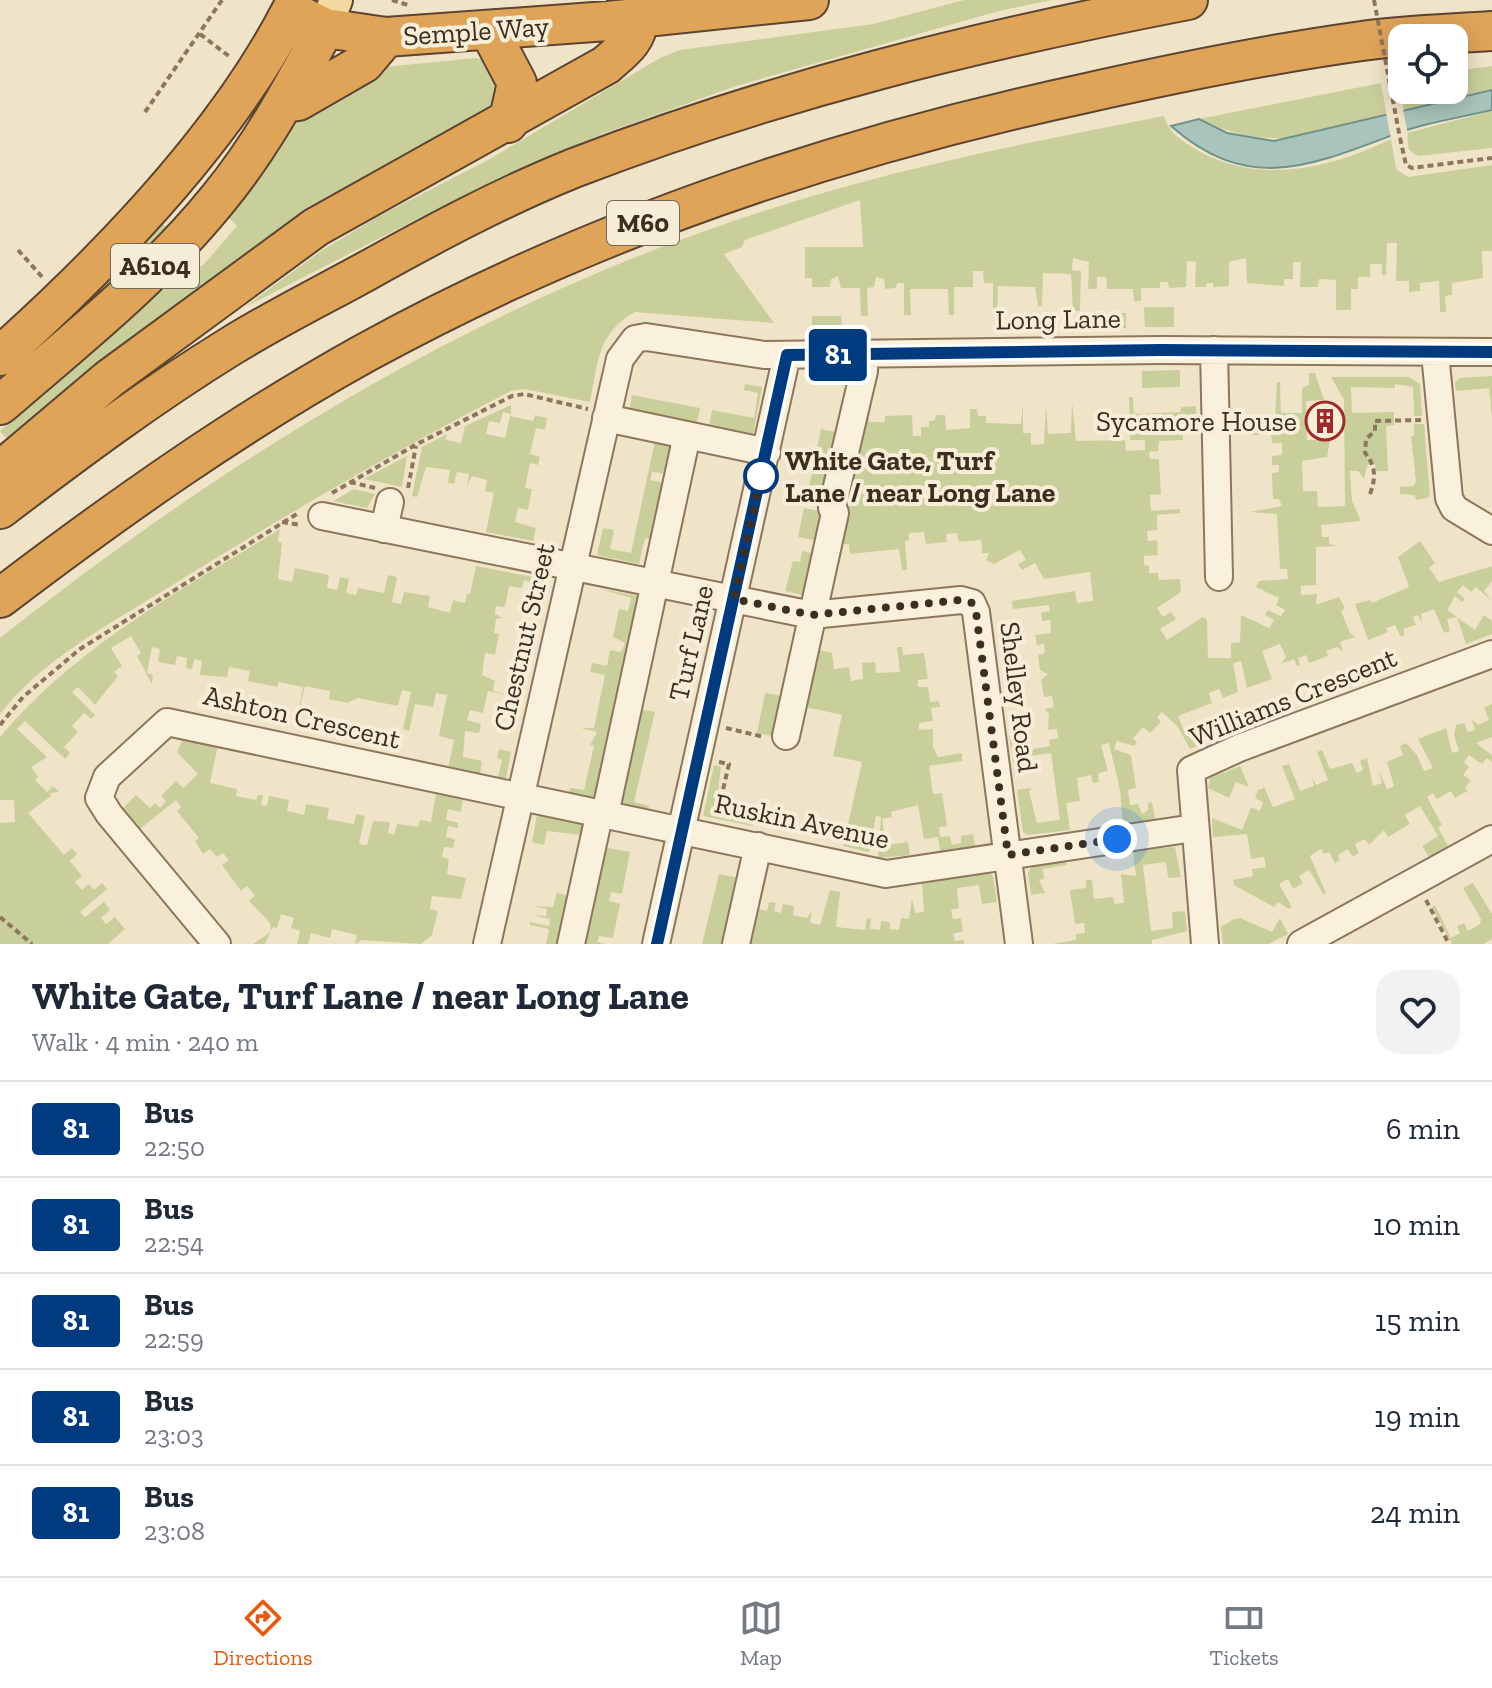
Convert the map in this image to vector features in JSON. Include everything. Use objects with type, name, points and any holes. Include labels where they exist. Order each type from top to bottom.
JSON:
[{"type":"highway","name":"Semple Way","points":[[293,6],[330,14],[386,37],[639,18],[809,0]]},
{"type":"highway","name":"M60","points":[[0,509],[114,423],[232,345],[428,237],[572,169],[732,113],[869,70],[972,43],[1188,0]]},
{"type":"highway","name":"M60","points":[[1365,40],[1492,5]]},
{"type":"highway","name":"A6104","points":[[0,356],[57,304],[196,155],[266,56],[293,6]]},
{"type":"highway","name":"A6104","points":[[0,405],[111,309],[188,234],[241,169],[284,103],[330,14]]},
{"type":"highway","points":[[0,471],[109,379],[316,227],[508,123],[606,65],[638,33],[639,18]]},
{"type":"highway","points":[[489,30],[517,83],[508,123]]},
{"type":"highway","name":"M60","points":[[0,598],[93,527],[230,434],[364,354],[465,301],[676,209],[781,172],[1008,110],[1189,70],[1365,40],[1492,31]]},
{"type":"highway","points":[[284,103],[298,101],[364,63],[386,37]]},
{"type":"street","name":"Long Lane","points":[[628,345],[646,337],[764,355],[1214,350],[1492,352]]},
{"type":"street","name":"Chestnut Street","points":[[487,944],[620,359],[628,345]]},
{"type":"street","points":[[1214,350],[1219,577]]},
{"type":"street","points":[[1435,353],[1449,498],[1454,508],[1492,531]]},
{"type":"street","name":"Turf Lane","points":[[656,944],[787,355]]},
{"type":"street","points":[[781,738],[812,615],[864,371],[864,355]]},
{"type":"street","points":[[607,416],[767,452]]},
{"type":"street","points":[[571,944],[601,815],[607,805],[687,435]]},
{"type":"street","points":[[384,529],[393,495]]},
{"type":"street","name":"Shelley Road","points":[[316,512],[384,529],[812,615],[961,600],[974,605],[1019,944]]},
{"type":"street","name":"Williams Crescent","points":[[1205,944],[1189,774],[1194,767],[1492,654]]},
{"type":"street","name":"Ashton Crescent","points":[[217,944],[99,798],[107,777],[161,725],[183,723],[520,798]]},
{"type":"street","name":"Ruskin Avenue","points":[[520,798],[886,874],[1194,828]]},
{"type":"street","points":[[1301,944],[1492,839]]},
{"type":"street","points":[[736,944],[758,846]]},
{"type":"path","points":[[145,112],[222,0]]},
{"type":"path","points":[[1374,0],[1406,165],[1412,168],[1492,158]]},
{"type":"path","points":[[200,34],[232,59]]},
{"type":"path","points":[[18,250],[44,280],[45,289]]},
{"type":"path","points":[[0,725],[23,697],[80,649],[282,522],[316,512],[350,482],[417,444],[512,396],[524,394],[607,416]]},
{"type":"path","points":[[1370,494],[1374,483],[1374,463],[1365,453],[1366,439],[1375,431],[1375,421],[1428,420]]},
{"type":"path","points":[[350,482],[393,495],[417,444]]},
{"type":"path","points":[[282,522],[316,512]]},
{"type":"path","points":[[719,727],[781,738]]},
{"type":"path","points":[[712,760],[729,764],[719,807],[764,817]]},
{"type":"path","points":[[1421,892],[1449,944]]},
{"type":"path","points":[[0,917],[32,944]]},
{"type":"green space","points":[[964,0],[1052,0],[999,11],[736,86],[605,133],[423,216],[245,307],[321,251],[379,216],[488,160],[660,58],[680,50],[873,24]]},
{"type":"green space","points":[[476,58],[490,62],[500,72],[502,105],[64,393],[6,438],[0,431],[151,298],[204,264],[237,226],[229,218],[261,160],[298,112],[385,67]]},
{"type":"green space","points":[[1492,66],[1492,90],[1468,96],[1468,69]]},
{"type":"green space","points":[[1381,83],[1387,117],[1314,134],[1271,138],[1249,136],[1199,119]]},
{"type":"green space","points":[[1403,104],[1436,104],[1404,112]]},
{"type":"green space","points":[[1492,111],[1492,148],[1418,156],[1409,150],[1407,133]]},
{"type":"green space","points":[[1164,116],[1178,138],[1215,159],[1240,167],[1265,170],[1316,165],[1342,159],[1391,139],[1396,169],[1408,177],[1492,165],[1492,251],[1482,251],[1483,278],[1452,283],[1452,295],[1445,296],[1446,312],[1440,312],[1439,281],[1420,283],[1420,291],[1409,292],[1409,281],[1396,281],[1397,243],[1387,243],[1386,275],[1382,275],[1382,264],[1370,264],[1370,277],[1358,277],[1358,289],[1351,289],[1351,310],[1336,310],[1336,280],[1319,279],[1318,287],[1300,287],[1301,262],[1293,262],[1293,279],[1284,279],[1284,286],[1247,283],[1246,258],[1229,262],[1229,286],[1213,287],[1213,283],[1207,283],[1206,287],[1195,287],[1196,262],[1187,261],[1186,287],[1169,288],[1168,282],[1160,282],[1160,288],[1141,288],[1141,301],[1134,301],[1133,289],[1107,289],[1106,277],[1097,277],[1097,289],[1088,289],[1089,262],[1073,258],[1072,270],[1081,271],[1080,311],[1073,311],[1071,274],[1043,273],[1042,306],[1038,306],[1035,287],[998,286],[997,314],[993,314],[993,283],[984,283],[983,271],[973,271],[973,287],[954,287],[954,315],[949,315],[948,289],[910,289],[911,315],[904,315],[904,283],[885,289],[884,279],[876,277],[874,287],[867,288],[868,316],[861,316],[860,288],[841,288],[838,276],[831,279],[830,287],[812,287],[812,278],[805,278],[805,247],[863,247],[860,200],[745,240],[742,247],[724,254],[774,323],[635,312],[622,320],[606,339],[590,402],[525,389],[511,391],[467,414],[296,510],[102,629],[36,676],[0,714],[0,638],[87,571],[269,446],[364,389],[461,337],[561,289],[663,246],[767,210],[914,169]]},
{"type":"green space","points":[[161,222],[171,232],[106,298],[97,289]]},
{"type":"green space","points":[[1144,307],[1174,307],[1174,327],[1145,327]]},
{"type":"green space","points":[[1089,313],[1126,313],[1126,328],[1089,329]]},
{"type":"green space","points":[[812,316],[841,316],[842,331],[812,331]]},
{"type":"green space","points":[[1180,370],[1180,387],[1142,388],[1142,371]]},
{"type":"green space","points":[[1309,373],[1315,373],[1324,400],[1306,401],[1307,440],[1330,440],[1327,457],[1302,461],[1303,491],[1317,491],[1318,507],[1345,506],[1344,400],[1331,377],[1409,377],[1420,384],[1422,416],[1414,416],[1413,387],[1395,384],[1395,388],[1351,387],[1352,413],[1394,412],[1394,425],[1386,426],[1388,471],[1376,471],[1375,464],[1367,465],[1364,479],[1358,471],[1350,471],[1352,501],[1361,521],[1321,525],[1322,537],[1329,537],[1329,544],[1337,546],[1316,547],[1316,585],[1301,586],[1301,595],[1317,594],[1316,605],[1339,597],[1345,608],[1341,611],[1350,633],[1355,637],[1340,642],[1343,651],[1337,647],[1326,651],[1328,656],[1309,663],[1306,655],[1298,658],[1300,665],[1297,666],[1294,659],[1281,664],[1286,657],[1280,644],[1262,651],[1272,679],[1247,688],[1241,661],[1233,663],[1238,692],[1223,698],[1219,689],[1209,693],[1212,703],[1178,716],[1186,736],[1201,730],[1206,743],[1190,749],[1178,727],[1162,712],[1157,717],[1161,722],[1150,733],[1143,727],[1133,738],[1137,743],[1134,746],[1117,741],[1114,749],[1131,755],[1136,788],[1128,790],[1130,805],[1138,804],[1142,814],[1148,810],[1148,803],[1152,802],[1155,819],[1123,824],[1120,790],[1109,743],[1101,745],[1108,771],[1098,773],[1099,782],[1093,783],[1091,775],[1077,778],[1080,801],[1066,803],[1070,830],[1028,835],[1023,832],[1017,790],[1032,788],[1029,791],[1037,823],[1060,820],[1051,753],[1028,756],[1030,772],[1015,775],[1009,736],[1025,734],[1027,750],[1050,746],[1049,740],[1058,738],[1057,729],[1048,730],[1049,714],[1045,709],[1054,707],[1052,696],[1044,697],[1041,680],[1048,674],[1040,670],[1038,655],[1045,653],[1044,644],[1037,645],[1035,635],[1051,633],[1050,620],[1042,621],[1041,613],[1050,611],[1049,605],[1013,609],[1012,601],[1075,591],[1077,603],[1093,601],[1090,572],[1044,579],[1035,563],[1022,570],[1018,564],[1026,560],[1020,550],[994,564],[986,560],[989,553],[982,553],[981,540],[959,542],[957,533],[946,534],[947,542],[926,544],[924,532],[909,533],[909,540],[905,541],[907,570],[902,570],[899,549],[850,554],[849,544],[832,545],[869,390],[869,422],[885,422],[885,416],[912,415],[913,436],[921,436],[921,427],[929,427],[929,421],[935,420],[936,415],[945,415],[946,430],[970,428],[970,409],[977,409],[978,416],[986,416],[986,423],[1021,424],[1023,403],[1023,433],[1031,433],[1031,445],[1044,444],[1046,403],[1048,434],[1071,433],[1072,402],[1076,441],[1125,440],[1126,451],[1145,450],[1145,440],[1130,440],[1129,397],[1133,397],[1134,414],[1181,412],[1181,407],[1196,406],[1197,432],[1182,433],[1183,440],[1159,441],[1158,451],[1149,452],[1150,459],[1159,459],[1161,494],[1150,495],[1151,511],[1180,509],[1180,513],[1157,515],[1157,530],[1147,531],[1148,541],[1157,540],[1158,555],[1144,556],[1144,565],[1149,566],[1149,573],[1158,573],[1159,580],[1180,579],[1181,592],[1157,608],[1163,617],[1171,612],[1176,619],[1160,629],[1167,640],[1203,617],[1207,620],[1208,658],[1231,658],[1231,643],[1240,642],[1241,615],[1269,628],[1274,620],[1265,615],[1268,610],[1281,616],[1285,610],[1276,605],[1279,598],[1256,587],[1259,581],[1288,579],[1287,569],[1280,569],[1277,514],[1250,512],[1282,506],[1279,499],[1273,499],[1272,473],[1279,472],[1279,465],[1272,465],[1272,456],[1282,455],[1282,443],[1272,443],[1271,435],[1246,435],[1245,432],[1266,431],[1266,421],[1275,418],[1277,382],[1280,382],[1281,413],[1302,413],[1302,388],[1309,385]]},
{"type":"green space","points":[[1492,376],[1492,417],[1489,388],[1456,391],[1455,383],[1459,378]]},
{"type":"green space","points":[[745,384],[762,387],[752,441],[708,433],[712,410],[754,418],[758,393],[744,390]]},
{"type":"green space","points":[[632,395],[700,408],[695,431],[628,418]]},
{"type":"green space","points":[[511,405],[511,414],[503,412],[500,423],[489,421],[486,434],[505,438],[510,416],[533,421],[535,415],[547,418],[545,430],[536,428],[530,454],[540,457],[538,465],[530,463],[525,488],[532,489],[528,510],[518,508],[515,522],[536,528],[533,541],[486,532],[494,493],[485,491],[487,480],[472,476],[467,486],[469,474],[457,472],[454,484],[448,483],[450,470],[426,467],[417,497],[412,496],[422,447],[447,434],[446,440],[461,443],[465,426]]},
{"type":"green space","points":[[1414,424],[1424,424],[1430,497],[1417,500],[1414,495],[1400,494],[1400,487],[1413,486],[1416,482],[1411,436],[1414,436]]},
{"type":"green space","points":[[821,429],[841,433],[828,492],[809,487],[812,473],[808,472],[809,466],[793,462],[794,458],[814,462]]},
{"type":"green space","points":[[681,437],[672,475],[652,472],[650,480],[670,484],[657,540],[645,538],[639,564],[597,555],[603,528],[614,530],[610,549],[631,553],[655,441]]},
{"type":"green space","points":[[407,456],[402,487],[364,479]]},
{"type":"green space","points":[[354,489],[375,494],[367,508],[333,501]]},
{"type":"green space","points":[[804,508],[829,513],[823,542],[798,537]]},
{"type":"green space","points":[[280,529],[278,542],[282,543],[278,579],[292,582],[295,568],[329,575],[327,588],[337,590],[340,577],[349,579],[346,593],[356,595],[358,588],[384,593],[388,575],[397,577],[392,602],[401,604],[404,592],[430,596],[428,607],[450,613],[453,600],[465,603],[467,594],[470,594],[476,566],[549,580],[543,609],[529,606],[534,583],[524,580],[522,588],[509,586],[505,607],[496,606],[495,614],[503,618],[496,619],[494,633],[499,634],[495,655],[485,653],[482,675],[495,681],[493,691],[511,696],[488,691],[483,713],[470,710],[467,720],[481,724],[479,733],[465,731],[463,757],[482,761],[480,773],[498,777],[502,760],[497,758],[499,749],[511,752],[506,778],[502,780],[448,768],[454,740],[439,736],[447,695],[436,693],[433,707],[415,704],[409,731],[403,729],[411,692],[402,690],[398,706],[358,698],[347,703],[329,699],[330,691],[305,686],[298,715],[303,687],[279,682],[277,687],[248,681],[250,671],[229,667],[227,677],[200,675],[202,661],[194,659],[192,669],[186,668],[187,658],[177,656],[175,665],[158,662],[160,649],[152,647],[147,673],[153,675],[152,684],[137,656],[141,653],[131,636],[111,648],[122,666],[114,672],[118,676],[95,705],[78,687],[72,692],[95,715],[91,719],[84,713],[72,726],[78,732],[64,747],[70,753],[65,759],[25,721],[17,729],[47,757],[31,767],[38,777],[35,780],[47,792],[53,786],[59,792],[50,793],[51,796],[28,813],[64,855],[72,848],[77,854],[70,861],[82,876],[75,882],[82,890],[89,884],[94,890],[102,883],[107,889],[80,912],[85,917],[104,902],[110,910],[101,918],[106,924],[115,917],[125,929],[108,944],[0,944],[0,823],[15,822],[14,800],[0,800],[0,737],[62,675],[131,622]]},
{"type":"green space","points":[[1420,541],[1435,563],[1429,568],[1439,582],[1492,566],[1492,581],[1484,591],[1492,601],[1476,587],[1471,592],[1463,585],[1457,592],[1465,599],[1462,602],[1455,596],[1447,610],[1457,617],[1447,619],[1450,631],[1444,633],[1434,609],[1421,614],[1422,623],[1418,615],[1413,617],[1416,625],[1403,629],[1405,635],[1400,636],[1395,625],[1386,628],[1388,632],[1368,640],[1355,604],[1370,600],[1372,603],[1409,587],[1398,557]]},
{"type":"green space","points":[[802,551],[820,555],[811,597],[785,591],[793,561],[800,562]]},
{"type":"green space","points":[[601,589],[644,597],[603,800],[569,793],[570,788],[584,790],[594,746],[590,745],[597,732],[581,728],[594,728],[605,675],[590,672],[592,663],[607,666],[610,650],[621,652],[625,643],[613,637],[619,609],[628,611],[631,598]]},
{"type":"green space","points":[[1484,615],[1492,621],[1492,634],[1466,644],[1457,617],[1475,630]]},
{"type":"green space","points":[[897,647],[902,647],[903,655],[924,653],[928,679],[918,680],[918,687],[928,687],[930,702],[939,701],[940,707],[931,708],[933,721],[919,723],[919,730],[933,729],[933,747],[938,757],[962,753],[962,761],[929,766],[933,794],[942,793],[947,826],[939,827],[940,837],[950,836],[952,845],[961,843],[961,836],[973,834],[975,846],[940,851],[938,837],[924,839],[918,805],[891,812],[892,817],[882,819],[886,845],[908,842],[910,855],[878,858],[881,817],[876,816],[869,852],[843,846],[862,762],[833,756],[842,715],[797,705],[810,648],[832,653],[834,669],[849,667],[851,681],[863,679],[862,663],[875,662],[876,673],[900,672]]},
{"type":"green space","points":[[765,693],[788,697],[779,737],[757,733]]},
{"type":"green space","points":[[1492,704],[1492,737],[1476,743],[1492,755],[1492,762],[1487,758],[1482,764],[1469,755],[1464,762],[1469,767],[1463,775],[1471,780],[1465,788],[1481,807],[1467,791],[1455,798],[1451,791],[1437,799],[1433,793],[1427,797],[1442,825],[1438,828],[1448,846],[1429,857],[1422,846],[1438,836],[1420,806],[1405,815],[1410,824],[1388,837],[1384,830],[1369,845],[1365,839],[1355,844],[1359,853],[1353,857],[1348,849],[1338,855],[1340,860],[1335,863],[1329,852],[1324,854],[1321,849],[1310,856],[1326,893],[1324,895],[1309,870],[1299,876],[1303,883],[1293,889],[1288,879],[1279,884],[1292,907],[1289,909],[1278,902],[1274,907],[1234,885],[1233,880],[1253,876],[1252,869],[1266,867],[1264,857],[1251,859],[1247,834],[1213,837],[1212,818],[1242,830],[1251,807],[1260,811],[1263,802],[1255,798],[1258,790],[1264,788],[1258,773],[1273,807],[1295,799],[1282,766],[1289,764],[1300,791],[1314,786],[1312,777],[1316,785],[1328,780],[1317,752],[1322,750],[1330,769],[1352,763],[1357,773],[1363,770],[1360,761],[1367,758],[1373,786],[1382,783],[1378,769],[1387,789],[1394,786],[1387,762],[1403,755],[1400,746],[1406,743],[1417,755],[1424,771],[1433,768],[1418,739],[1446,728],[1452,753],[1459,751],[1454,735],[1456,725],[1464,723],[1468,732],[1475,730],[1472,719],[1478,725],[1489,720],[1484,707]]},
{"type":"green space","points":[[632,708],[655,712],[634,802],[649,806],[648,810],[612,803]]},
{"type":"green space","points":[[183,739],[218,745],[210,783],[237,789],[236,796],[256,800],[258,795],[263,795],[261,805],[267,806],[269,796],[289,800],[287,811],[304,815],[306,804],[329,808],[327,819],[354,824],[356,814],[365,816],[359,844],[367,845],[373,821],[390,822],[388,833],[394,835],[397,824],[418,827],[420,820],[431,822],[436,794],[463,800],[461,812],[448,809],[446,820],[458,823],[458,828],[448,826],[446,837],[455,839],[453,848],[444,847],[442,857],[449,859],[447,874],[466,878],[461,899],[432,896],[430,909],[438,911],[432,935],[421,944],[362,940],[355,944],[357,935],[332,929],[330,938],[311,933],[308,944],[297,944],[300,931],[291,928],[294,918],[281,914],[277,928],[273,927],[271,931],[270,923],[249,901],[255,895],[247,886],[241,891],[222,865],[229,860],[223,853],[217,857],[210,849],[203,854],[195,841],[199,838],[177,811],[181,807],[176,800],[140,829],[123,808],[136,795],[150,808],[155,803],[160,808],[166,801],[161,796],[176,781],[183,788],[198,774],[177,752]]},
{"type":"green space","points":[[714,765],[721,767],[716,809],[755,817],[753,826],[703,816]]},
{"type":"green space","points":[[1240,766],[1249,787],[1236,782],[1229,798],[1208,788],[1210,778]]},
{"type":"green space","points":[[537,815],[583,824],[580,835],[547,831],[544,845],[532,842]]},
{"type":"green space","points":[[597,846],[630,852],[622,894],[611,892],[609,901],[620,904],[613,938],[599,936],[597,942],[605,944],[576,944]]},
{"type":"green space","points":[[1175,847],[1181,877],[1168,878],[1166,862],[1143,865],[1151,931],[1173,928],[1172,912],[1185,911],[1187,931],[1152,940],[1152,944],[1052,944],[1076,940],[1076,934],[1085,933],[1084,923],[1075,924],[1070,890],[1086,888],[1086,880],[1092,880],[1094,899],[1113,897],[1115,904],[1124,903],[1121,874],[1136,876],[1133,851]]},
{"type":"green space","points":[[1066,861],[1066,865],[1043,869],[1044,879],[1039,880],[1045,893],[1031,895],[1028,873],[1032,865]]},
{"type":"green space","points":[[989,873],[993,876],[997,902],[982,904],[979,885],[957,888],[959,908],[951,910],[953,919],[961,918],[963,931],[953,934],[955,941],[964,940],[964,944],[742,944],[753,898],[760,899],[759,909],[767,911],[769,902],[776,903],[774,911],[781,913],[783,904],[794,906],[793,915],[807,918],[812,910],[810,923],[820,925],[830,890],[840,892],[836,927],[865,930],[867,918],[871,919],[870,929],[880,930],[881,921],[890,922],[890,929],[899,930],[901,918],[909,919],[912,898],[915,913],[924,912],[922,883]]},
{"type":"green space","points":[[719,874],[745,879],[731,944],[702,944]]},
{"type":"green space","points":[[1473,883],[1492,914],[1492,939],[1484,944],[1452,944],[1432,907],[1435,905],[1451,938],[1460,933],[1457,926],[1464,923],[1468,931],[1480,924],[1481,919],[1463,888]]},
{"type":"green space","points":[[557,893],[576,897],[566,944],[546,944],[549,929],[530,925],[530,922],[549,926],[550,919],[532,915],[546,916],[547,909],[532,906],[553,907]]},
{"type":"green space","points":[[1240,918],[1272,932],[1280,918],[1288,934],[1269,944],[1223,944],[1221,927]]},
{"type":"green space","points":[[270,932],[265,944],[253,944]]},
{"type":"water","points":[[1492,90],[1492,110],[1415,128],[1331,157],[1277,168],[1251,167],[1225,160],[1198,147],[1171,126],[1199,119],[1227,133],[1274,141],[1432,104],[1468,104],[1468,96]]},
{"type":"pier","points":[[1403,109],[1408,135],[1391,139],[1386,113]]},
{"type":"bus line","name":"81","points":[[657,944],[787,355],[1160,350],[1492,352]]},
{"type":"place","name":"Sycamore House","points":[[1325,421]]},
{"type":"place","name":"White Gate, Turf Lane / near Long Lane","points":[[761,476]]},
{"type":"route","points":[[761,476],[762,472],[734,599],[812,615],[838,615],[961,600],[972,603],[976,612],[1008,855],[1117,839]]}]
